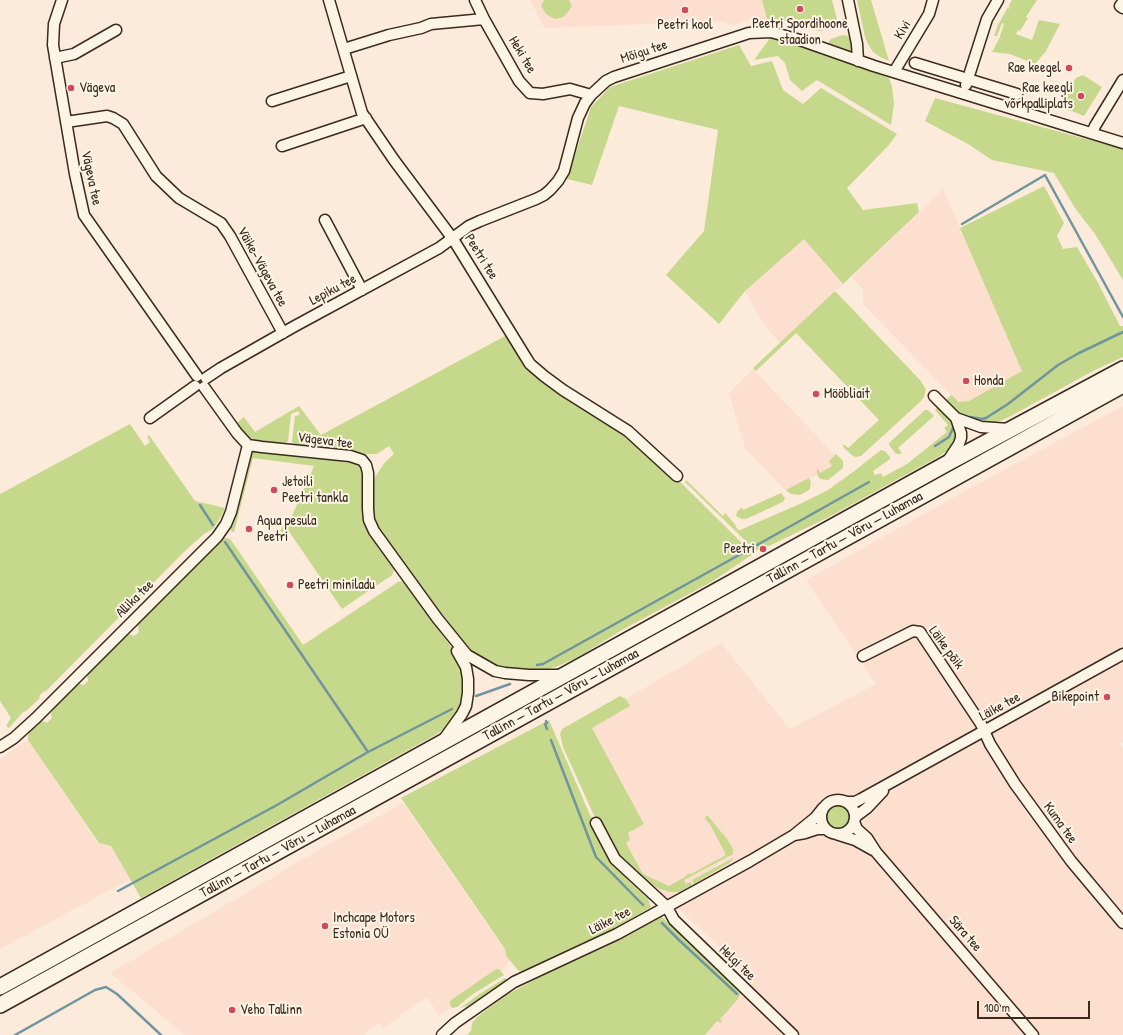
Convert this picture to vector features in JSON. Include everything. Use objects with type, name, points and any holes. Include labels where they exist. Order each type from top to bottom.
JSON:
[{"type":"highway","name":"Tallinn — Tartu — Võru — Luhamaa","points":[[0,987],[946,464],[1123,369]]},
{"type":"highway","name":"Tallinn — Tartu — Võru — Luhamaa","points":[[0,1005],[1123,385]]},
{"type":"street","name":"Vägeva tee","points":[[62,0],[53,31],[53,45],[75,174],[84,215],[237,433],[248,445],[350,456],[362,460],[366,465],[368,473],[369,520],[374,531],[437,618],[467,655],[495,671],[522,675],[563,675]]},
{"type":"street","name":"Peetri tee","points":[[329,0],[362,113],[394,160],[453,239],[530,364],[563,390],[628,431],[677,476]]},
{"type":"street","name":"Heki tee","points":[[475,0],[519,81],[530,93],[543,94],[570,89],[591,95]]},
{"type":"street","points":[[848,0],[857,44],[858,61]]},
{"type":"street","name":"Kivi","points":[[894,72],[929,14],[933,0]]},
{"type":"street","points":[[963,94],[987,19],[998,0]]},
{"type":"street","points":[[1123,2],[1120,6],[1123,8]]},
{"type":"street","points":[[344,49],[431,24],[484,19]]},
{"type":"street","points":[[55,58],[74,54],[116,30]]},
{"type":"street","name":"Mõigu tee","points":[[453,239],[469,226],[480,220],[536,199],[550,190],[564,171],[578,118],[585,103],[599,87],[614,77],[728,39],[758,32],[771,32],[800,40],[858,61],[1123,143]]},
{"type":"street","points":[[915,63],[1017,94]]},
{"type":"street","points":[[272,101],[351,76]]},
{"type":"street","points":[[1092,133],[1123,80]]},
{"type":"street","name":"Väike-Vägeva tee","points":[[66,122],[107,116],[123,124],[156,176],[179,198],[221,223],[230,236],[283,333]]},
{"type":"street","points":[[282,146],[366,118]]},
{"type":"street","points":[[325,220],[362,290]]},
{"type":"street","name":"Lepiku tee","points":[[150,418],[221,368],[453,239]]},
{"type":"street","points":[[1099,398],[1114,396],[1123,392]]},
{"type":"street","points":[[934,396],[956,418],[975,426],[1010,429]]},
{"type":"street","points":[[946,464],[955,451],[961,438],[961,433],[956,418]]},
{"type":"street","name":"Allika tee","points":[[0,747],[14,738],[36,718],[217,537],[232,512],[248,445]]},
{"type":"street","name":"Vägeva tee","points":[[437,618],[460,655],[466,667],[468,679],[466,706],[462,714],[440,743]]},
{"type":"street","name":"Läike põik","points":[[863,656],[913,631],[920,632],[981,724],[984,732]]},
{"type":"street","name":"Läike tee","points":[[847,802],[855,802],[891,783],[1123,654]]},
{"type":"street","name":"Kuma tee","points":[[984,732],[1015,784],[1056,842],[1123,923]]},
{"type":"street","name":"Läike tee","points":[[855,819],[891,783]]},
{"type":"street","points":[[837,800],[847,802],[854,811],[855,819],[852,827],[844,833],[830,831],[821,819],[824,808],[832,801],[837,800]]},
{"type":"street","name":"Läike tee","points":[[442,1035],[455,1023],[514,982],[617,934],[794,836],[824,808]]},
{"type":"street","name":"Sära tee","points":[[855,819],[857,829],[1033,1035]]},
{"type":"street","name":"Helgi tee","points":[[596,823],[615,858],[667,907],[674,920],[792,1035]]},
{"type":"street","name":"Läike tee","points":[[794,836],[817,829],[830,831]]},
{"type":"street","name":"Sära tee","points":[[830,831],[855,840],[876,852]]},
{"type":"shaded area","name":"Peetri kool","points":[[530,0],[832,0],[839,27],[819,31],[780,20],[749,20],[734,25],[721,21],[544,28]]},
{"type":"shaded area","points":[[943,189],[995,308],[1025,371],[963,408],[863,304],[863,290],[852,277]]},
{"type":"shaded area","points":[[804,238],[843,284],[780,344],[761,320],[745,291]]},
{"type":"shaded area","points":[[753,369],[841,462],[786,491],[745,448],[729,393]]},
{"type":"shaded area","points":[[1123,406],[1123,742],[1120,744],[1123,749],[1123,1035],[705,1035],[754,981],[689,918],[658,892],[643,874],[626,843],[630,840],[628,833],[644,824],[592,728],[630,706],[626,699],[721,643],[790,729],[876,684],[806,580],[976,485]]},
{"type":"shaded area","points":[[28,740],[98,843],[111,846],[130,879],[0,949],[0,759]]},
{"type":"shaded area","points":[[403,803],[511,959],[499,973],[439,1016],[427,997],[383,1028],[379,1023],[365,1033],[366,1035],[185,1035],[110,973],[324,847]]},
{"type":"green space","points":[[544,0],[569,0],[572,6],[563,17],[555,19],[546,14],[541,6]]},
{"type":"green space","name":"Peetri Spordihoone staadion","points":[[762,0],[832,0],[839,27],[819,31],[781,19],[767,19]]},
{"type":"green space","points":[[857,0],[871,0],[889,61],[873,52],[868,44],[865,37]]},
{"type":"green space","points":[[1012,0],[1037,0],[1026,17],[1028,18],[1020,31],[1018,30],[1016,34],[1032,40],[1039,20],[1060,24],[1046,51],[1035,64],[1010,54],[992,52],[1000,37],[1004,24],[1002,23],[997,36],[994,36],[997,27],[1008,7],[1010,10],[1009,5]]},
{"type":"green space","points":[[842,35],[848,36],[852,40],[852,49],[848,52],[829,45],[831,39]]},
{"type":"green space","points":[[771,37],[856,65],[889,78],[892,87],[894,104],[891,125],[817,80],[802,91],[790,80],[785,63],[778,56],[754,60]]},
{"type":"green space","points":[[739,45],[751,66],[772,61],[783,90],[803,104],[821,88],[897,134],[888,146],[847,188],[863,210],[917,203],[919,212],[843,284],[804,239],[745,291],[719,324],[666,275],[704,231],[718,130],[619,106],[592,185],[567,179],[591,107],[610,87]]},
{"type":"green space","name":"Rae keegli võrkpalliplats","points":[[1083,75],[1102,87],[1084,116],[1060,106],[1076,78]]},
{"type":"green space","points":[[935,98],[1123,149],[1123,280],[1095,234],[1075,208],[1054,173],[992,160],[968,144],[925,121]]},
{"type":"green space","points":[[1044,186],[1064,223],[1057,236],[1063,249],[1077,247],[1098,283],[1120,326],[1123,326],[1123,357],[1095,370],[1007,418],[984,424],[963,416],[955,411],[946,400],[951,395],[959,402],[969,401],[1022,371],[960,228]]},
{"type":"green space","points":[[834,292],[836,292],[920,380],[926,389],[924,397],[920,402],[861,456],[856,457],[845,449],[843,446],[844,444],[848,448],[879,420],[796,333],[756,371],[753,368]]},
{"type":"green space","points":[[507,335],[532,369],[622,429],[666,468],[753,554],[713,581],[622,630],[578,657],[556,667],[535,671],[499,668],[463,647],[380,529],[375,517],[373,506],[373,485],[375,477],[385,462],[394,454],[389,446],[377,454],[363,454],[297,446],[292,442],[295,416],[300,415],[298,411],[291,414],[288,441],[284,445],[254,440],[246,435],[237,423],[244,417],[255,432],[299,406],[321,435]]},
{"type":"green space","points":[[937,408],[941,409],[952,421],[957,437],[955,443],[950,449],[829,517],[769,546],[764,546],[759,550],[755,550],[685,482],[686,480],[723,516],[725,513],[738,530],[740,530],[828,490],[881,450],[885,451],[890,459],[873,471],[875,475],[881,473],[883,477],[907,464],[947,432],[944,428],[948,425],[935,410]]},
{"type":"green space","points":[[925,410],[928,410],[934,416],[898,448],[902,453],[896,454],[889,443]]},
{"type":"green space","points":[[130,424],[145,446],[150,442],[147,436],[149,435],[195,501],[225,508],[213,529],[204,534],[185,551],[45,692],[44,691],[39,696],[40,698],[25,712],[24,711],[9,728],[7,727],[7,724],[11,718],[0,701],[0,494]]},
{"type":"green space","points":[[257,451],[354,462],[360,467],[363,473],[363,509],[393,564],[394,570],[392,575],[342,609],[288,530],[283,533],[280,531],[282,528],[278,523],[275,525],[272,519],[291,518],[314,466],[253,458],[234,532],[232,532],[230,528],[235,514],[248,458],[253,452]]},
{"type":"green space","points":[[836,454],[843,461],[843,468],[828,480],[820,479],[817,474],[817,468],[820,473],[832,466],[829,461]]},
{"type":"green space","points":[[809,478],[811,482],[809,490],[800,495],[791,494],[786,490]]},
{"type":"green space","points":[[781,493],[785,498],[783,502],[746,519],[736,516],[737,512],[742,507],[743,510]]},
{"type":"green space","points":[[223,537],[230,539],[233,543],[303,645],[398,582],[404,581],[456,654],[463,673],[463,697],[459,711],[445,729],[437,734],[141,898],[111,846],[99,843],[28,740],[29,731],[40,722],[43,721],[47,723],[52,718],[52,710],[76,685],[84,685],[88,681],[87,674],[90,670],[126,636],[129,634],[134,636],[139,632],[138,625],[140,620]]},
{"type":"green space","points":[[620,696],[626,699],[630,706],[592,728],[644,824],[628,833],[630,840],[626,843],[643,874],[669,886],[688,874],[691,874],[726,855],[710,824],[705,819],[706,816],[708,816],[727,839],[733,849],[733,854],[684,880],[686,884],[690,882],[692,885],[680,892],[670,892],[660,889],[645,881],[636,875],[624,861],[597,822],[563,747],[560,734],[562,729]]},
{"type":"green space","points":[[549,720],[593,822],[600,843],[628,880],[648,899],[651,907],[588,943],[521,972],[507,957],[505,949],[401,798]]},
{"type":"green space","points":[[838,806],[846,809],[849,817],[846,825],[838,828],[830,825],[827,817],[830,809]]},
{"type":"green space","points":[[735,857],[729,863],[694,884],[692,880]]},
{"type":"green space","points":[[661,916],[741,991],[739,998],[720,1019],[722,1022],[717,1021],[705,1035],[467,1035],[471,1031],[472,1023],[477,1017],[508,994],[540,977],[609,945]]},
{"type":"green space","points":[[496,969],[500,970],[504,975],[473,994],[457,1007],[452,1008],[450,1001]]},
{"type":"green space","points":[[505,978],[507,980],[470,1005],[460,1008],[481,993]]},
{"type":"waterway","points":[[962,224],[1045,175],[1123,317]]},
{"type":"waterway","points":[[970,417],[982,419],[986,418],[1008,404],[1058,365],[1123,332]]},
{"type":"waterway","points":[[935,446],[949,437],[953,428]]},
{"type":"waterway","points":[[757,545],[869,482]]},
{"type":"waterway","points":[[200,505],[213,525]]},
{"type":"waterway","points":[[225,542],[368,752]]},
{"type":"waterway","points":[[537,665],[543,664],[748,550]]},
{"type":"waterway","points":[[476,696],[510,684]]},
{"type":"waterway","points":[[118,891],[277,805],[368,752],[452,709]]},
{"type":"waterway","points":[[546,721],[547,723],[545,724],[547,729]]},
{"type":"waterway","points":[[551,740],[596,857],[643,905]]},
{"type":"waterway","points":[[662,923],[737,994]]},
{"type":"waterway","points":[[15,1035],[95,990],[106,987],[117,994],[161,1035]]},
{"type":"place","name":"Peetri Spordihoone staadion","points":[[800,9]]},
{"type":"place","name":"Peetri kool","points":[[685,10]]},
{"type":"place","name":"Rae keegel","points":[[1069,68]]},
{"type":"place","name":"Vägeva","points":[[71,88]]},
{"type":"place","name":"Rae keegli võrkpalliplats","points":[[1081,96]]},
{"type":"place","name":"Honda","points":[[966,381]]},
{"type":"place","name":"Mööbliait","points":[[816,394]]},
{"type":"place","name":"Jetoili Peetri tankla","points":[[274,490]]},
{"type":"place","name":"Aqua pesula Peetri","points":[[249,529]]},
{"type":"place","name":"Peetri","points":[[763,549]]},
{"type":"place","name":"Peetri miniladu","points":[[290,585]]},
{"type":"place","name":"Bikepoint","points":[[1107,697]]},
{"type":"place","name":"Inchcape Motors Estonia OÜ","points":[[325,926]]},
{"type":"place","name":"Veho Tallinn","points":[[232,1010]]}]
